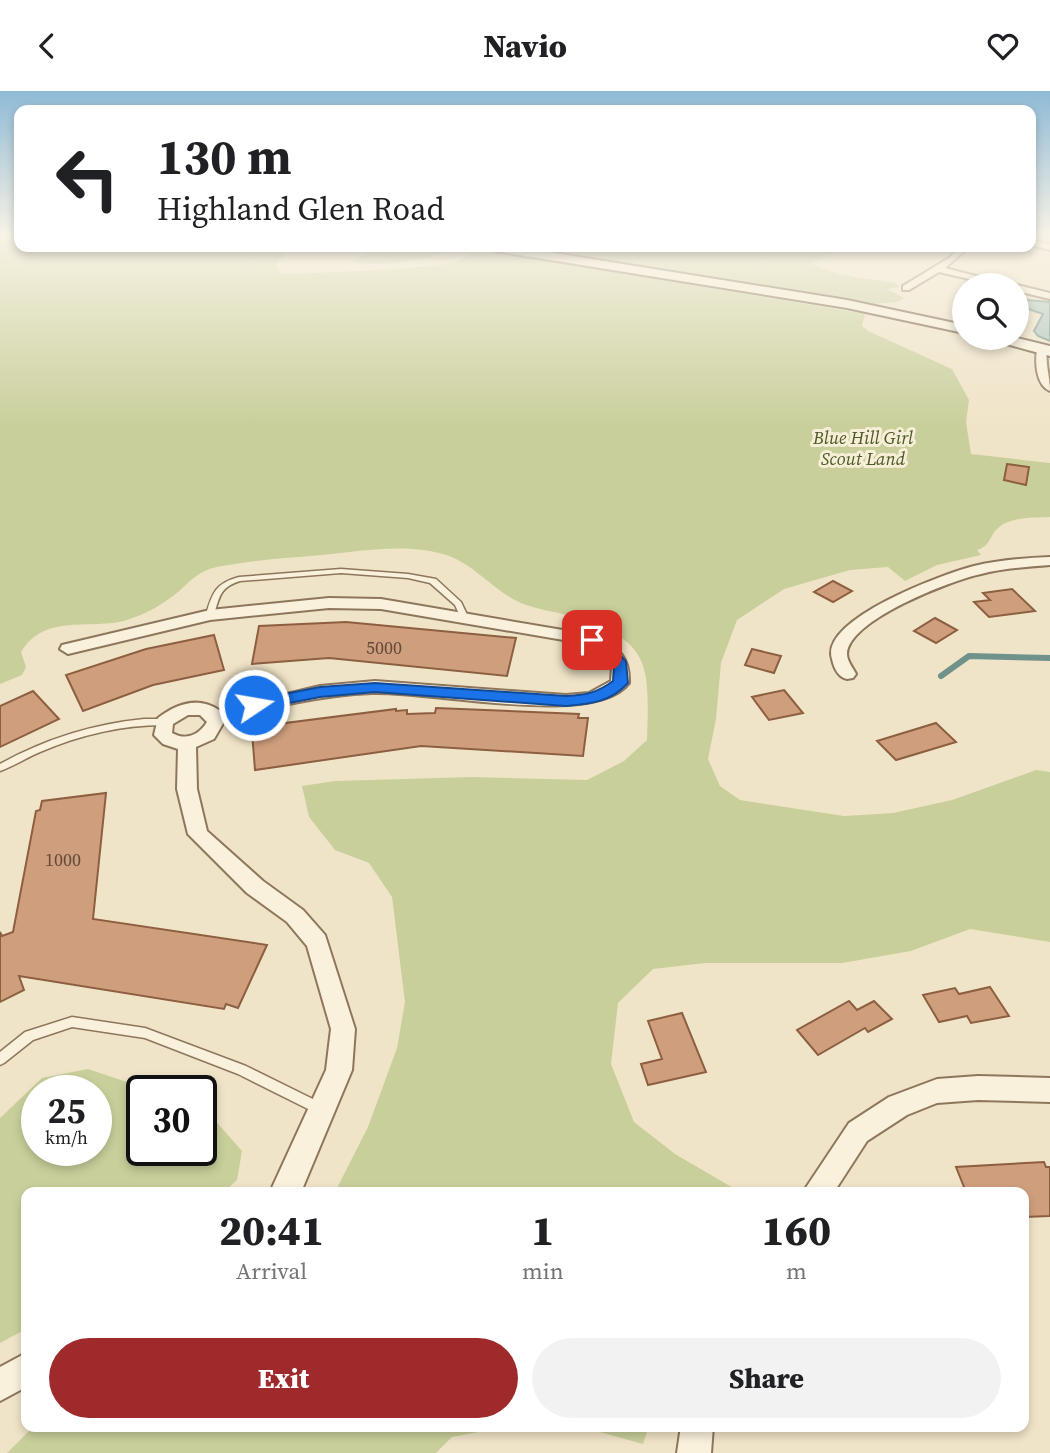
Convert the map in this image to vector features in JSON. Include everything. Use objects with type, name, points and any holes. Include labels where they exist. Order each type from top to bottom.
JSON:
[{"type":"street","points":[[812,299],[952,326]]},
{"type":"street","points":[[1029,346],[1046,350],[1040,364],[1050,388]]},
{"type":"street","points":[[847,674],[839,654],[844,636],[877,613],[939,581],[966,572],[1050,561]]},
{"type":"street","points":[[68,649],[209,615],[329,603],[381,604],[592,640],[609,650],[621,666],[620,683],[603,696],[566,701],[375,687],[273,701],[215,717]]},
{"type":"street","points":[[186,709],[204,709],[215,717],[216,722],[210,733],[187,743],[168,740],[163,735],[164,722],[186,709]]},
{"type":"street","points":[[187,743],[187,789],[198,834],[255,887],[295,916],[317,942],[343,1029],[339,1070],[289,1187]]},
{"type":"street","points":[[820,1187],[858,1132],[898,1106],[937,1091],[978,1088],[1050,1090]]},
{"type":"street","points":[[0,1385],[21,1372]]},
{"type":"street","points":[[694,1453],[696,1432]]},
{"type":"lane","points":[[209,615],[215,593],[223,583],[239,579],[341,572],[408,576],[433,581],[458,604],[465,619]]},
{"type":"lane","points":[[0,768],[57,740],[137,723],[164,722]]},
{"type":"lane","points":[[0,1059],[29,1037],[72,1022],[145,1033],[242,1070],[324,1110]]},
{"type":"green space","name":"Blue Hill Girl Scout Land","points":[[0,299],[775,299],[865,314],[862,326],[868,331],[952,369],[969,400],[966,422],[971,454],[1050,463],[1050,517],[1007,522],[977,550],[981,555],[937,565],[905,581],[888,567],[850,570],[784,589],[737,620],[721,663],[716,719],[708,759],[720,786],[740,800],[844,816],[893,813],[952,800],[1036,770],[1050,772],[1050,942],[970,929],[911,951],[842,963],[705,963],[653,969],[618,1003],[611,1064],[634,1122],[675,1154],[732,1187],[338,1187],[368,1127],[397,1048],[405,1002],[392,897],[369,863],[335,850],[309,817],[302,786],[335,781],[472,777],[587,780],[624,761],[647,740],[648,693],[641,660],[632,647],[619,636],[574,617],[535,608],[512,599],[454,558],[413,549],[382,549],[211,568],[160,605],[134,618],[113,623],[56,627],[43,632],[31,640],[21,652],[26,667],[22,675],[0,684]]},
{"type":"green space","points":[[838,299],[903,299],[897,302],[873,304]]},
{"type":"green space","points":[[88,1069],[106,1075],[57,1075]]},
{"type":"green space","points":[[112,1077],[126,1082],[126,1166],[217,1166],[217,1123],[242,1151],[237,1180],[229,1187],[21,1187],[21,1332],[0,1343],[0,1118],[21,1098],[21,1166],[112,1166]]},
{"type":"green space","points":[[28,1432],[478,1432],[452,1437],[436,1453],[7,1453]]},
{"type":"green space","points":[[600,1432],[647,1432],[643,1444]]},
{"type":"water","points":[[1029,300],[1050,302],[1050,341],[1038,336],[1034,331],[1043,314],[1029,309]]},
{"type":"building","points":[[1007,464],[1029,467],[1026,485],[1004,480]]},
{"type":"building","points":[[833,581],[852,591],[833,602],[814,592]]},
{"type":"building","points":[[1012,589],[1035,611],[989,617],[974,602],[990,600],[983,593]]},
{"type":"building","points":[[935,618],[957,630],[936,643],[914,631]]},
{"type":"building","points":[[346,622],[516,638],[507,676],[329,658],[252,664],[259,626]]},
{"type":"building","points":[[214,635],[224,670],[153,685],[83,711],[66,675],[146,649]]},
{"type":"building","points":[[752,649],[781,656],[774,673],[745,665]]},
{"type":"building","points":[[784,690],[803,713],[769,720],[752,697]]},
{"type":"building","points":[[33,691],[59,719],[0,747],[0,706]]},
{"type":"building","points":[[436,708],[579,714],[578,718],[588,718],[583,756],[421,746],[255,770],[252,732],[262,731],[262,726],[396,709],[407,710],[407,714],[435,713]]},
{"type":"building","points":[[936,723],[956,742],[896,760],[877,741]]},
{"type":"building","points":[[106,793],[93,919],[267,945],[238,1008],[226,1004],[224,1009],[19,976],[24,990],[0,1002],[0,932],[2,936],[13,932],[36,811],[40,810],[42,801]]},
{"type":"building","points":[[990,987],[1009,1016],[971,1023],[967,1016],[939,1022],[923,995],[955,988],[959,994]]},
{"type":"building","points":[[849,1001],[857,1010],[874,1001],[892,1019],[868,1032],[865,1028],[818,1055],[797,1030]]},
{"type":"building","points":[[682,1013],[706,1072],[648,1085],[641,1064],[662,1059],[648,1021]]},
{"type":"building","points":[[1044,1162],[1046,1167],[1050,1167],[1050,1216],[1029,1217],[1029,1187],[964,1187],[956,1167]]},
{"type":"waterway","points":[[941,676],[969,656],[1050,658]]},
{"type":"route","points":[[254,705],[320,692],[375,687],[566,701],[585,700],[603,696],[620,683],[621,666],[609,650],[592,640]]}]
